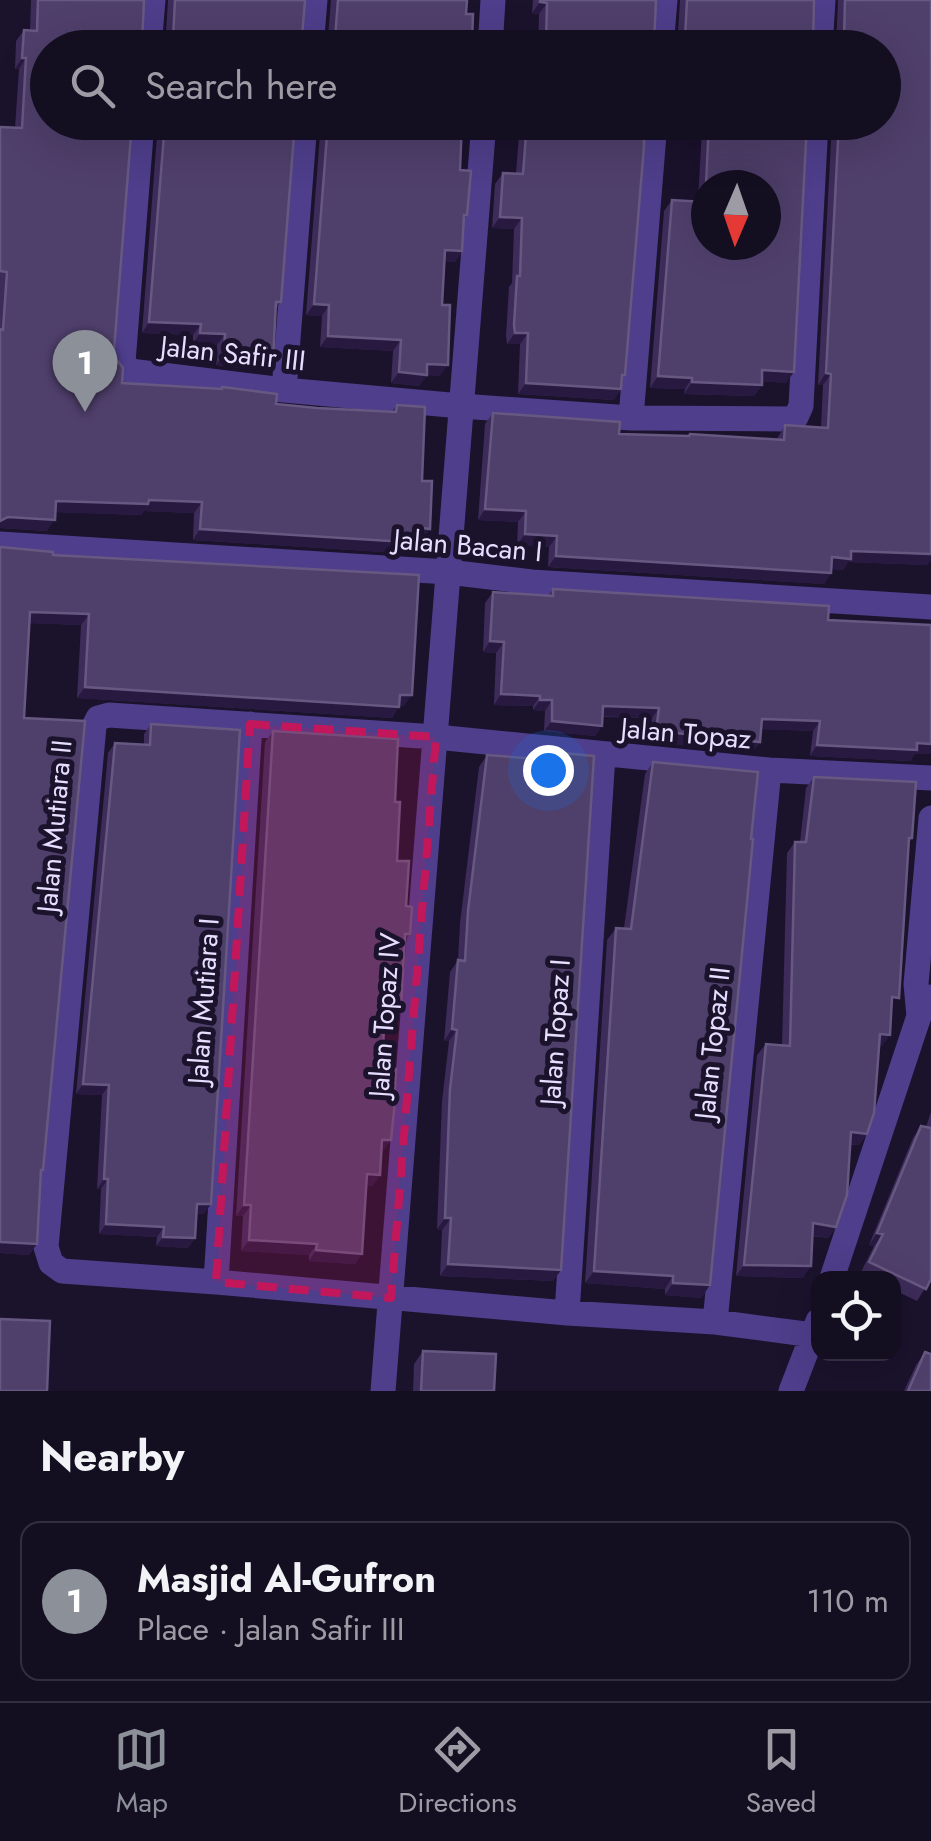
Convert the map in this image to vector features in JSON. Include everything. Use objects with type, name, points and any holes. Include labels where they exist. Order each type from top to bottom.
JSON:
[{"type":"street","points":[[150,30],[153,0]]},
{"type":"street","points":[[312,30],[315,0]]},
{"type":"street","points":[[491,30],[493,0]]},
{"type":"street","points":[[662,30],[665,0]]},
{"type":"street","points":[[821,30],[823,0]]},
{"type":"street","name":"Jalan Safir III","points":[[141,140],[123,362],[130,371],[461,406],[631,418],[788,420],[796,417],[801,406],[815,140]]},
{"type":"street","points":[[284,390],[304,140]]},
{"type":"street","points":[[436,736],[483,140]]},
{"type":"street","points":[[631,418],[654,140]]},
{"type":"street","name":"Jalan Bacan I","points":[[0,544],[931,606]]},
{"type":"street","name":"Jalan Mutiara II","points":[[392,1298],[62,1270],[51,1263],[46,1247],[94,726],[98,718],[109,715],[436,736]]},
{"type":"street","name":"Jalan Mutiara I","points":[[216,1282],[250,724]]},
{"type":"street","name":"Jalan Topaz","points":[[436,736],[769,770],[931,778]]},
{"type":"street","name":"Jalan Topaz IV","points":[[383,1391],[436,736]]},
{"type":"street","name":"Jalan Topaz I","points":[[568,1314],[603,755]]},
{"type":"street","name":"Jalan Topaz II","points":[[715,1322],[769,770]]},
{"type":"street","points":[[834,1271],[925,1006],[916,984],[931,818]]},
{"type":"street","points":[[392,1298],[568,1314],[811,1327]]},
{"type":"street","points":[[791,1391],[811,1340]]},
{"type":"highlighted area","points":[[250,724],[436,737],[391,1298],[216,1282]]},
{"type":"building","points":[[38,0],[144,0],[143,30],[37,30]]},
{"type":"building","points":[[175,0],[305,0],[303,30],[173,30]]},
{"type":"building","points":[[338,0],[467,0],[466,14],[473,14],[472,30],[336,30]]},
{"type":"building","points":[[656,0],[655,30],[546,30],[547,3],[540,2]]},
{"type":"building","points":[[687,0],[814,0],[813,30],[685,30]]},
{"type":"building","points":[[845,0],[931,0],[931,554],[851,551],[851,559],[832,557],[831,573],[556,556],[557,536],[525,534],[526,511],[485,509],[493,413],[620,422],[619,434],[784,440],[785,425],[828,428],[831,374],[826,373],[838,140],[901,140],[901,30],[844,30]]},
{"type":"building","points":[[24,30],[30,30],[30,140],[131,140],[114,350],[123,368],[122,383],[222,387],[277,394],[276,404],[317,408],[396,412],[397,405],[425,407],[422,481],[432,481],[430,529],[422,528],[421,543],[200,529],[202,502],[56,501],[55,520],[8,517],[0,521],[0,329],[3,330],[7,272],[0,271],[0,127],[22,128]]},
{"type":"building","points":[[164,140],[294,140],[273,360],[224,354],[225,334],[200,333],[201,324],[149,322]]},
{"type":"building","points":[[327,140],[461,140],[460,170],[471,171],[462,251],[445,250],[442,305],[450,305],[448,365],[427,364],[427,375],[399,372],[401,340],[328,336],[329,305],[314,304]]},
{"type":"building","points":[[526,140],[644,140],[621,389],[526,383],[528,333],[515,333],[514,325],[522,218],[500,217],[503,173],[523,174]]},
{"type":"building","points":[[708,140],[806,140],[794,372],[762,370],[762,385],[692,382],[692,378],[658,376],[672,200],[691,201],[691,260],[781,260],[781,170],[707,170]]},
{"type":"building","points":[[0,547],[53,555],[419,575],[412,695],[400,695],[399,707],[85,687],[89,614],[30,612],[24,718],[85,721],[37,1244],[0,1242]]},
{"type":"building","points":[[553,589],[829,606],[828,620],[931,625],[931,744],[917,743],[917,750],[817,745],[820,721],[762,719],[760,742],[656,731],[659,708],[603,706],[602,726],[552,721],[552,700],[501,694],[504,642],[490,641],[493,592],[553,596]]},
{"type":"building","points":[[151,724],[240,730],[211,1204],[197,1204],[195,1238],[163,1237],[164,1227],[106,1224],[109,1085],[83,1084],[115,743],[150,745]]},
{"type":"building","points":[[273,731],[398,739],[397,861],[409,861],[406,906],[412,907],[410,934],[405,934],[401,1007],[385,1006],[382,1068],[396,1069],[394,1111],[391,1140],[382,1140],[380,1175],[367,1174],[362,1254],[316,1250],[317,1244],[249,1240],[251,1205],[244,1205]]},
{"type":"building","points":[[551,752],[594,756],[561,1270],[448,1264],[451,1218],[445,1218],[450,1089],[457,1030],[452,1029],[458,960],[465,961],[487,755],[550,760]]},
{"type":"building","points":[[653,762],[758,772],[710,1285],[673,1283],[673,1276],[594,1271],[616,928],[631,929]]},
{"type":"building","points":[[814,777],[916,782],[899,998],[892,997],[890,1035],[880,1034],[874,1113],[867,1134],[851,1132],[847,1195],[836,1227],[813,1223],[811,1266],[744,1265],[766,1044],[790,1046],[795,842],[806,842]]},
{"type":"building","points":[[921,1126],[931,1128],[931,1279],[926,1289],[901,1277],[901,1271],[888,1271],[869,1262],[883,1234],[877,1233]]},
{"type":"building","points":[[0,1319],[50,1321],[47,1391],[0,1391]]},
{"type":"building","points":[[423,1351],[496,1354],[494,1391],[421,1391]]},
{"type":"building","points":[[925,1352],[931,1354],[931,1391],[908,1391]]},
{"type":"place","name":"Masjid Al-Gufron","points":[[85,412]]}]
